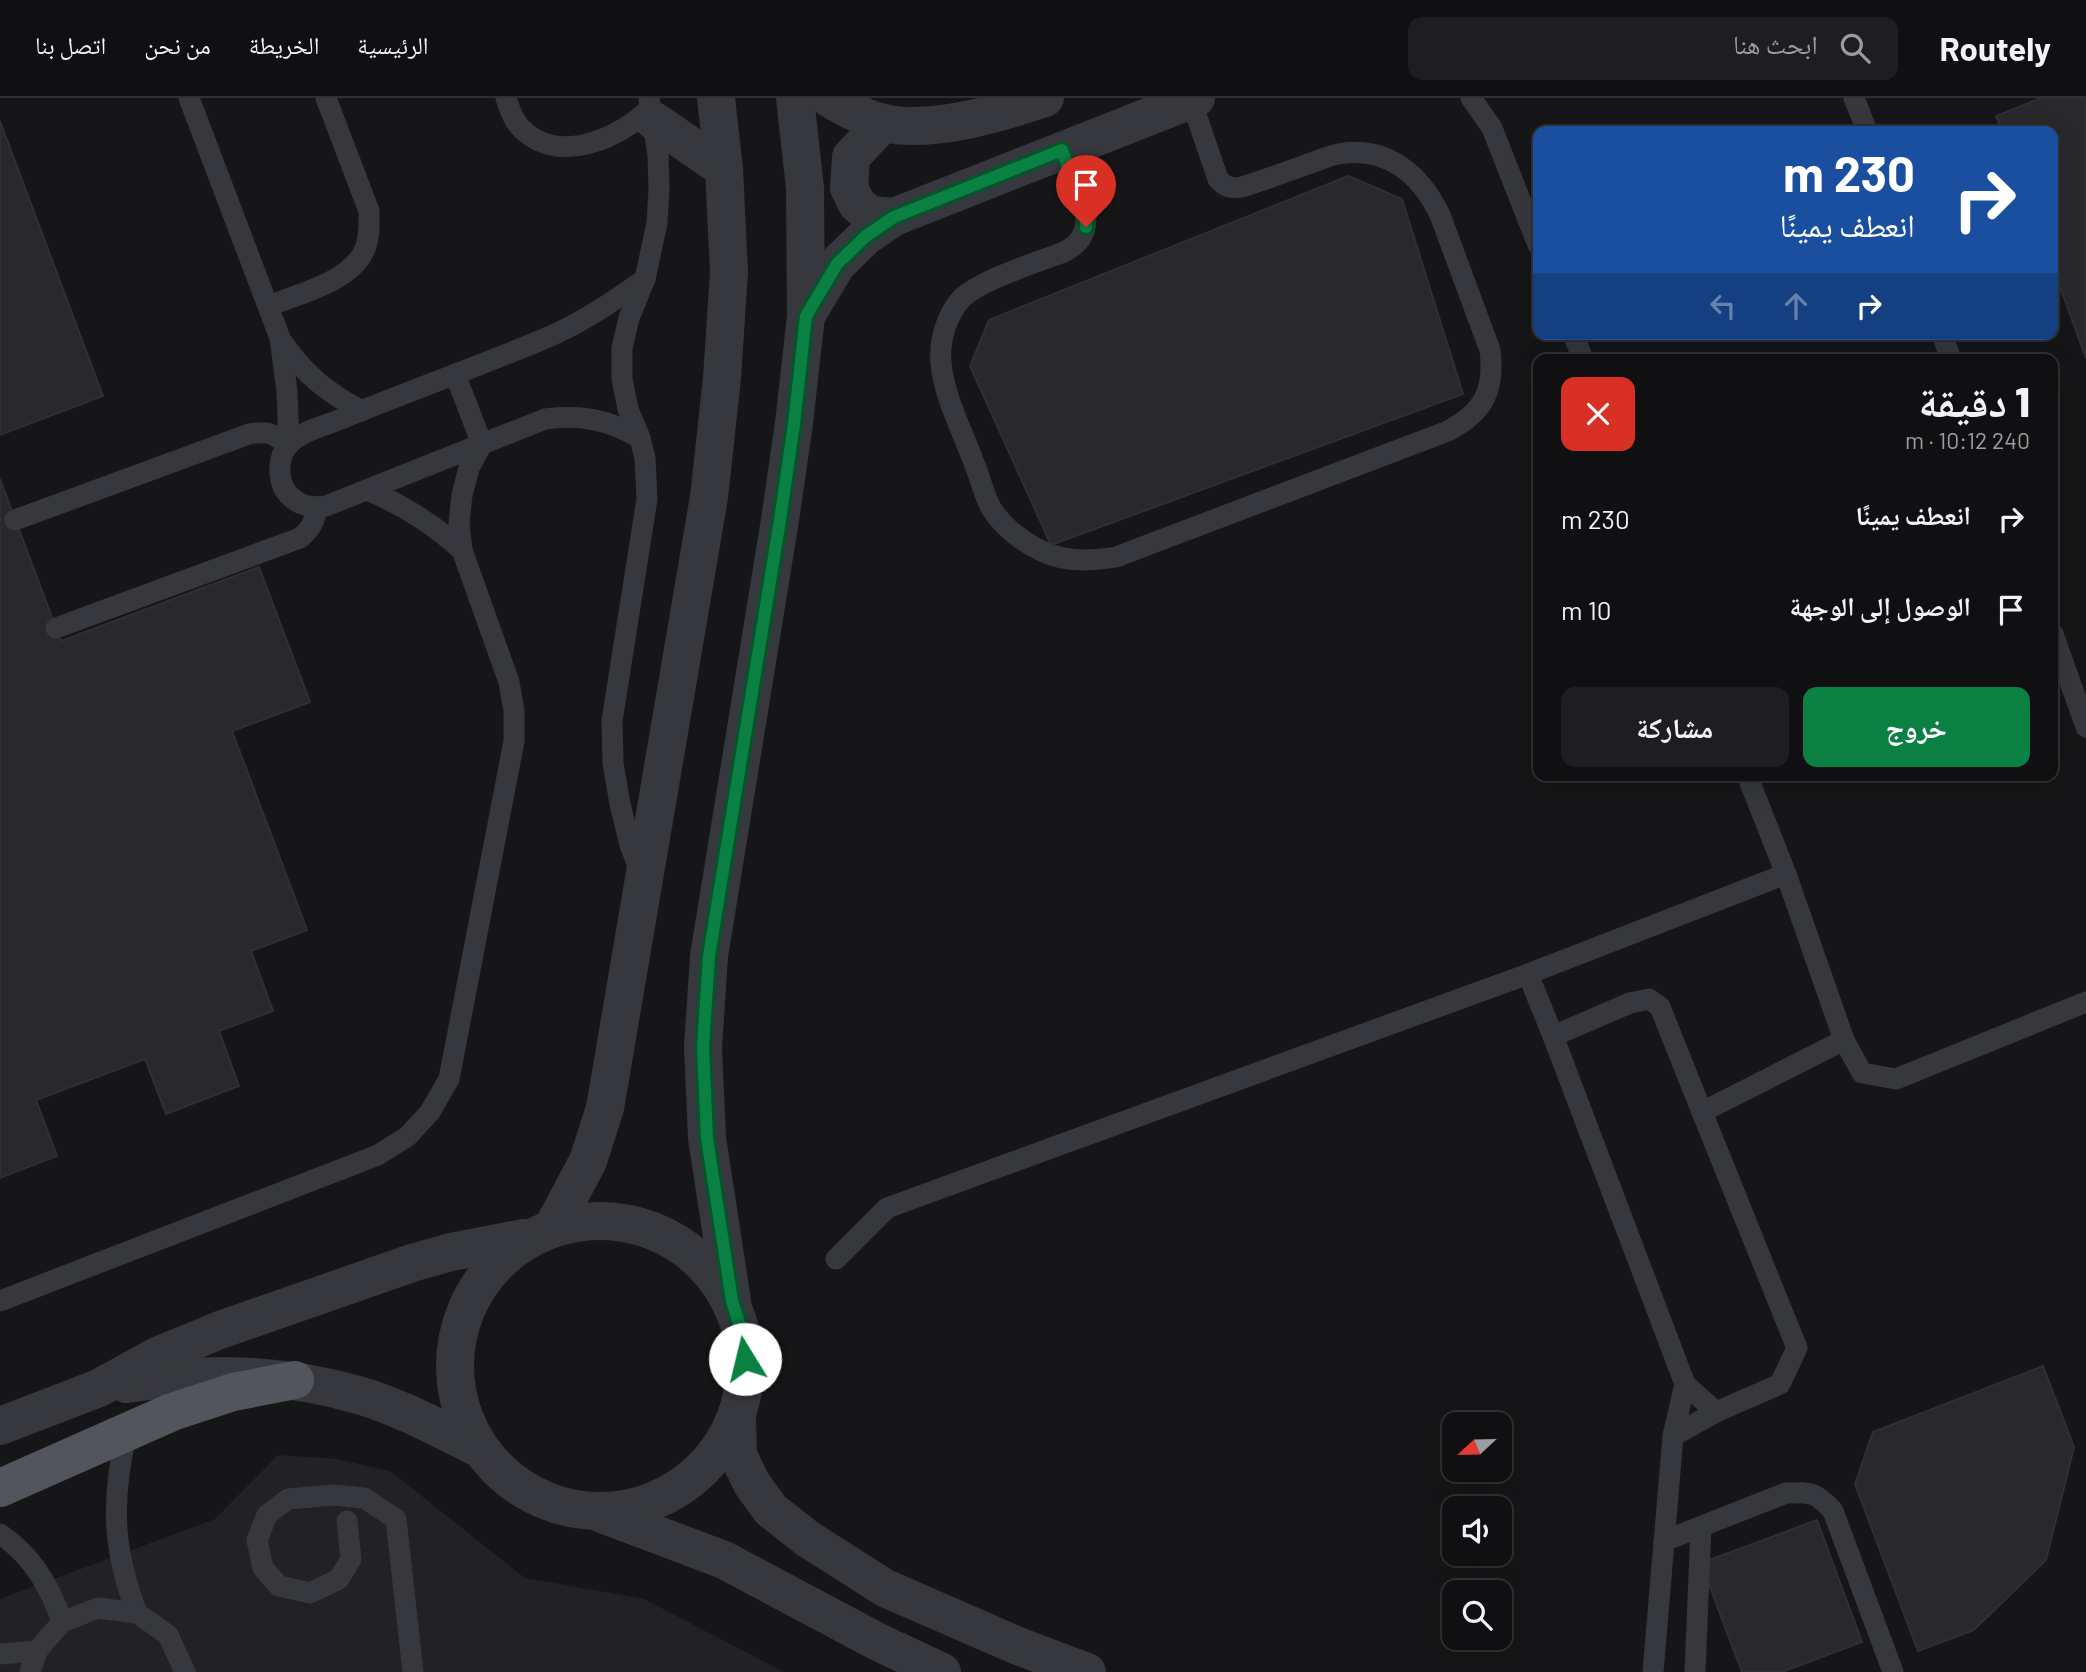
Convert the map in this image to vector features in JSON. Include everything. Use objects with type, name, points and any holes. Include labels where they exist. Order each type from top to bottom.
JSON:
[{"type":"main road","points":[[0,1488],[127,1431],[202,1401],[295,1380]]},
{"type":"street","points":[[716,98],[724,169],[729,272],[722,378],[709,497],[605,1108],[588,1161],[541,1232],[491,1267],[465,1308],[454,1356],[459,1404],[480,1448],[511,1482],[551,1504],[596,1513],[724,1560],[878,1642],[942,1672]]},
{"type":"street","points":[[794,98],[805,188],[806,316],[780,520],[709,956],[703,1047],[707,1138],[732,1301],[744,1339],[746,1379],[737,1418],[738,1455],[752,1484],[771,1510],[808,1539],[884,1588],[1017,1646],[1087,1672]]},
{"type":"street","points":[[830,98],[850,110],[874,111],[914,126],[1000,112],[1045,98]]},
{"type":"street","points":[[806,316],[837,264],[866,236],[894,217],[1194,99]]},
{"type":"street","points":[[651,108],[724,169]]},
{"type":"street","points":[[874,111],[851,157],[849,188],[857,204],[870,215],[894,217]]},
{"type":"street","points":[[0,1426],[99,1388],[159,1355],[220,1330],[412,1263],[594,1219],[636,1223],[675,1240],[708,1267],[732,1301]]},
{"type":"street","points":[[99,1388],[165,1378],[230,1374],[295,1380],[359,1395],[420,1419],[480,1448]]},
{"type":"street","points":[[596,1513],[641,1507],[682,1488],[714,1457],[737,1418]]},
{"type":"lane","points":[[189,98],[280,338],[287,391],[288,445],[281,459],[279,473],[291,498],[303,505],[326,506],[529,425],[563,416],[602,420],[622,427],[640,438]]},
{"type":"lane","points":[[268,306],[336,279],[355,265],[365,249],[369,211],[326,98]]},
{"type":"lane","points":[[506,98],[524,132],[539,141],[560,146],[583,145],[606,138],[638,120],[651,108]]},
{"type":"lane","points":[[1471,98],[1492,128],[1533,232]]},
{"type":"lane","points":[[1854,98],[1865,126]]},
{"type":"lane","points":[[1062,150],[1086,217],[1082,238],[1064,252],[981,285],[963,298],[950,317],[942,338],[940,361],[945,384],[991,508],[1010,531],[1033,548],[1059,558],[1088,562],[1116,557],[1466,421],[1480,408],[1489,390],[1493,370],[1490,350],[1440,215],[1431,196],[1417,179],[1401,165],[1360,152],[1338,154],[1242,187],[1224,185],[1214,171],[1194,99]]},
{"type":"lane","points":[[645,884],[629,845],[620,804],[613,763],[612,721],[647,499],[648,478],[640,438],[628,409],[622,379],[622,348],[629,318],[645,279],[657,223],[658,155],[651,108]]},
{"type":"lane","points":[[288,445],[303,435],[541,341],[613,302],[645,279]]},
{"type":"lane","points":[[280,338],[296,361],[315,381],[337,398],[362,411]]},
{"type":"lane","points":[[454,374],[482,444]]},
{"type":"lane","points":[[15,520],[249,434],[272,434],[288,445]]},
{"type":"lane","points":[[0,1301],[378,1155],[408,1136],[430,1112],[449,1079],[514,741],[514,711],[509,682],[463,550],[459,523],[461,495],[469,468],[482,444]]},
{"type":"lane","points":[[367,490],[395,501],[421,516],[463,550]]},
{"type":"lane","points":[[56,628],[300,538],[310,529],[316,518],[317,507]]},
{"type":"lane","points":[[2058,646],[2082,702],[2086,727]]},
{"type":"lane","points":[[1749,781],[1786,874],[1844,1040],[1862,1073],[1896,1079],[2086,1002]]},
{"type":"lane","points":[[836,1259],[887,1208],[1528,974],[1786,874]]},
{"type":"lane","points":[[1528,974],[1685,1384],[1716,1412]]},
{"type":"lane","points":[[1553,1035],[1630,1003],[1649,999],[1660,1007],[1797,1348],[1780,1384],[1716,1412],[1673,1436]]},
{"type":"lane","points":[[1702,1112],[1844,1040]]},
{"type":"lane","points":[[1653,1672],[1673,1436],[1685,1384]]},
{"type":"lane","points":[[127,1431],[115,1509],[119,1555],[137,1614]]},
{"type":"lane","points":[[1664,1541],[1786,1493],[1805,1492],[1820,1497],[1833,1511],[1893,1672]]},
{"type":"lane","points":[[347,1521],[351,1559],[339,1579],[310,1593],[279,1586],[263,1568],[257,1540],[267,1515],[288,1499],[333,1495],[364,1498],[396,1519],[413,1672]]},
{"type":"lane","points":[[1695,1672],[1700,1527]]},
{"type":"lane","points":[[0,1534],[21,1551],[46,1582],[62,1622]]},
{"type":"lane","points":[[30,1672],[37,1651],[62,1622],[98,1608],[137,1614],[168,1635],[190,1671]]},
{"type":"lane","points":[[0,1654],[37,1651]]},
{"type":"shaded area","points":[[278,1455],[336,1459],[390,1471],[525,1578],[644,1599],[784,1672],[0,1672],[0,1599],[215,1519]]},
{"type":"building","points":[[2041,98],[2086,98],[2086,358],[2058,282],[2058,126],[2000,126],[1996,116]]},
{"type":"building","points":[[0,121],[103,396],[0,435]]},
{"type":"building","points":[[1348,176],[1402,199],[1463,394],[1051,545],[970,366],[989,320]]},
{"type":"building","points":[[0,479],[61,641],[259,567],[310,702],[232,731],[307,930],[251,951],[273,1011],[219,1031],[239,1086],[166,1114],[145,1059],[36,1100],[57,1156],[0,1178]]},
{"type":"building","points":[[2043,1366],[2074,1447],[2046,1560],[1974,1630],[1918,1651],[1855,1484],[1873,1432]]},
{"type":"building","points":[[1817,1520],[1862,1642],[1782,1672],[1742,1672],[1701,1563]]},
{"type":"route","points":[[745,1359],[744,1339],[732,1301],[707,1138],[703,1047],[709,956],[780,520],[806,316],[837,264],[866,236],[894,217],[1062,150],[1086,217],[1086,227]]}]
